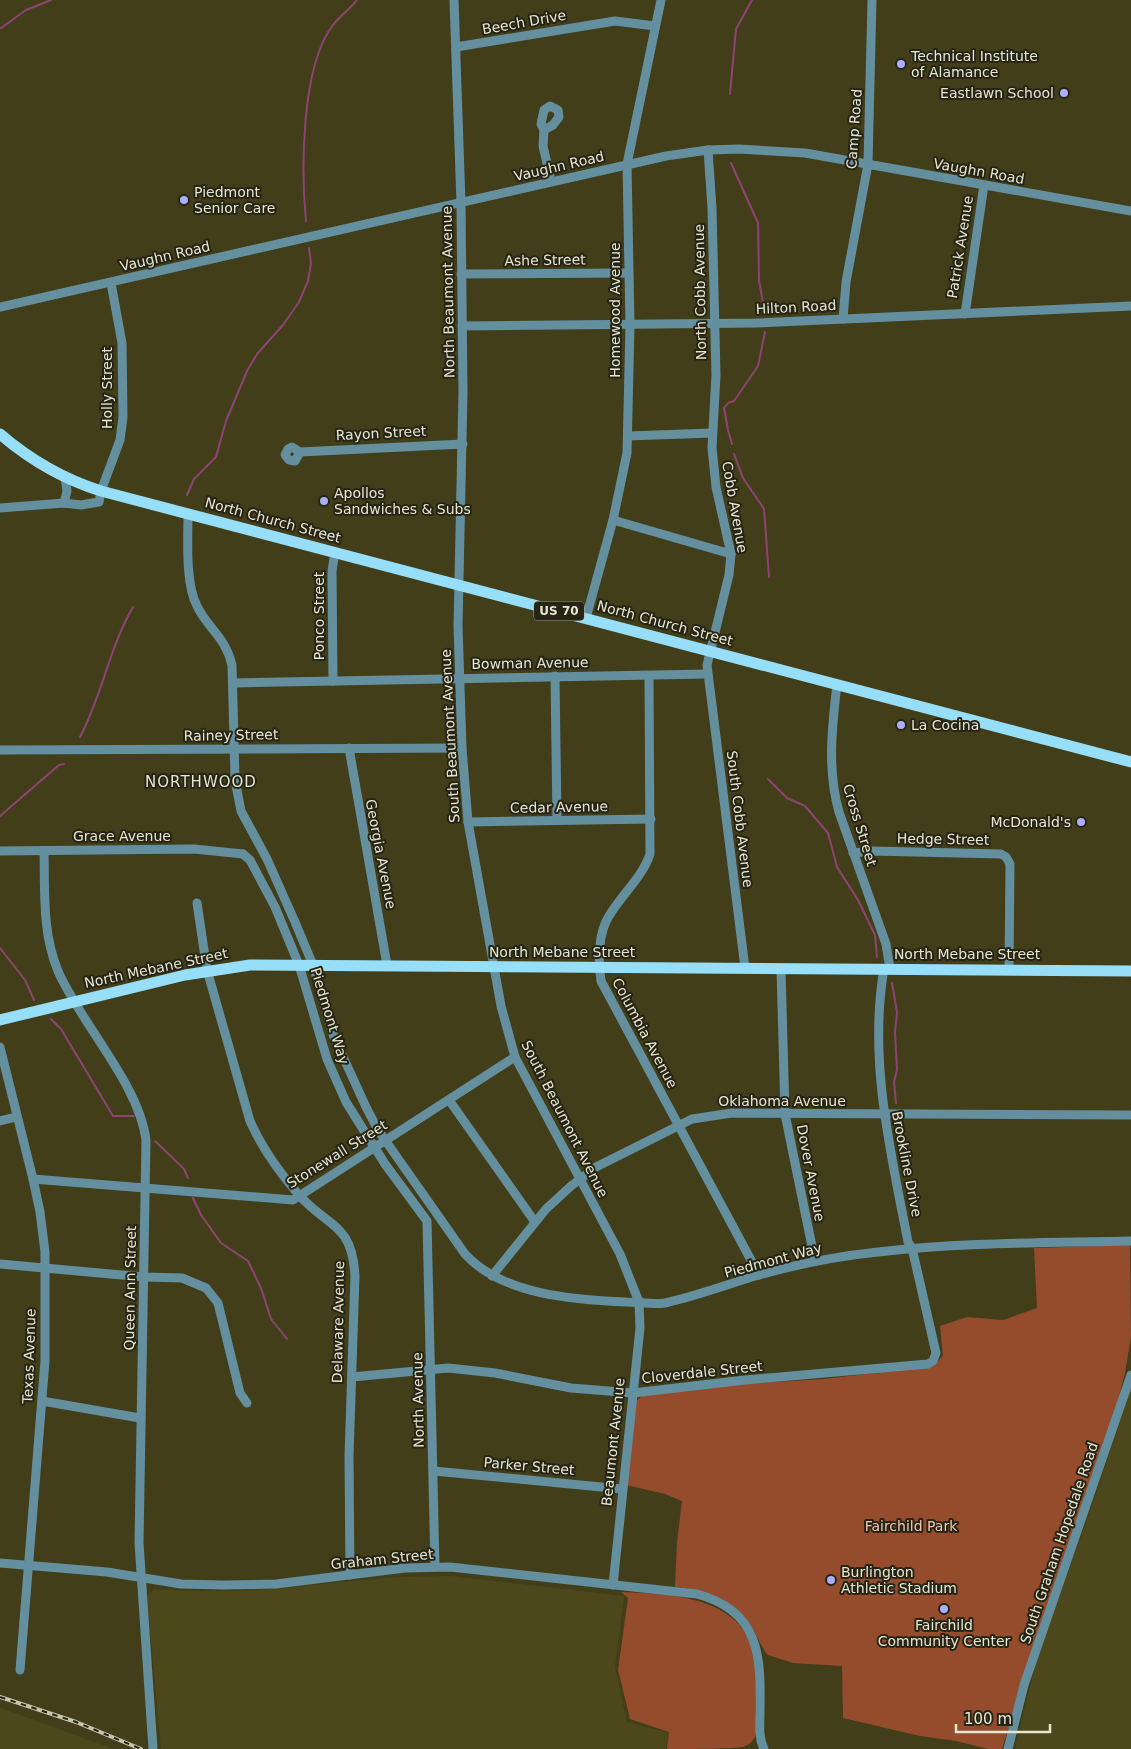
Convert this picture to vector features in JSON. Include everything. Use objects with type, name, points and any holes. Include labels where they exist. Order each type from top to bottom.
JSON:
[{"type":"main road","name":"North Church Street","points":[[0,434],[30,456],[65,477],[100,491],[1131,762]]},
{"type":"main road","name":"North Mebane Street","points":[[0,1020],[207,970],[242,966],[387,965],[1131,971]]},
{"type":"street","name":"North Beaumont Avenue","points":[[454,0],[461,202],[463,444],[459,584]]},
{"type":"street","name":"Homewood Avenue","points":[[586,618],[624,472],[628,436],[630,325],[627,164],[660,0]]},
{"type":"street","name":"Camp Road","points":[[843,319],[846,282],[868,164],[872,0]]},
{"type":"street","name":"Beech Drive","points":[[456,47],[615,21],[655,26]]},
{"type":"street","points":[[544,130],[543,146],[551,181]]},
{"type":"street","name":"Vaughn Road","points":[[0,307],[627,164],[708,150],[778,150],[868,164],[1131,211]]},
{"type":"street","name":"North Cobb Avenue","points":[[708,150],[716,375],[712,433]]},
{"type":"street","name":"Patrick Avenue","points":[[965,314],[984,185]]},
{"type":"street","name":"Ashe Street","points":[[461,274],[628,273]]},
{"type":"street","name":"Holly Street","points":[[100,491],[120,440],[123,417],[122,343],[111,283]]},
{"type":"street","name":"Hilton Road","points":[[462,326],[715,324],[1131,306]]},
{"type":"street","points":[[628,436],[712,433]]},
{"type":"street","name":"Cobb Avenue","points":[[707,674],[709,650],[729,575],[731,554],[716,487],[712,433]]},
{"type":"street","name":"Rayon Street","points":[[300,452],[463,444]]},
{"type":"street","points":[[64,503],[67,491],[65,477]]},
{"type":"street","points":[[0,508],[64,503],[80,505],[99,502],[100,491]]},
{"type":"street","name":"Piedmont Way","points":[[188,514],[188,542],[193,597],[202,615],[218,632],[232,665],[234,683],[234,749],[238,802],[247,825],[280,888],[313,965],[323,1002],[343,1060],[385,1140],[471,1260],[492,1276],[517,1285],[565,1297],[665,1302],[814,1261],[912,1248],[1131,1241]]},
{"type":"street","points":[[613,520],[731,554]]},
{"type":"street","name":"Ponco Street","points":[[333,681],[332,572],[335,552]]},
{"type":"street","name":"South Beaumont Avenue","points":[[459,584],[462,748],[468,822],[501,1006],[515,1057],[620,1254],[639,1302]]},
{"type":"street","name":"Bowman Avenue","points":[[234,683],[707,674]]},
{"type":"street","name":"South Cobb Avenue","points":[[707,674],[745,968]]},
{"type":"street","points":[[555,676],[557,820]]},
{"type":"street","name":"Columbia Avenue","points":[[649,676],[651,844],[647,864],[606,920],[602,933],[599,968],[601,981],[759,1275]]},
{"type":"street","name":"Cross Street","points":[[838,684],[831,772],[836,802],[886,944],[887,969]]},
{"type":"street","name":"Georgia Avenue","points":[[349,748],[387,965]]},
{"type":"street","name":"Rainey Street","points":[[0,750],[462,748]]},
{"type":"street","name":"Cedar Avenue","points":[[468,822],[651,819]]},
{"type":"street","points":[[243,854],[258,843]]},
{"type":"street","name":"Grace Avenue","points":[[0,851],[194,849],[243,854]]},
{"type":"street","name":"Queen Ann Street","points":[[44,851],[48,942],[59,974],[129,1092],[142,1120],[146,1140],[138,1543],[153,1749]]},
{"type":"street","name":"Hedge Street","points":[[853,853],[872,851],[1003,855],[1010,864],[1008,970]]},
{"type":"street","name":"Piedmont Way","points":[[243,854],[250,860],[275,907],[299,965],[327,1059],[346,1102],[374,1147],[423,1214],[429,1232]]},
{"type":"street","name":"Delaware Avenue","points":[[197,903],[207,970],[250,1121],[266,1153],[300,1196],[340,1229],[353,1252],[355,1276],[348,1456],[350,1575]]},
{"type":"street","name":"Dover Avenue","points":[[781,969],[785,1114],[814,1261]]},
{"type":"street","name":"Brookline Drive","points":[[887,969],[879,1024],[881,1091],[908,1242],[912,1248],[936,1353],[935,1359]]},
{"type":"street","name":"Texas Avenue","points":[[0,1047],[33,1179],[42,1228],[45,1268],[46,1341],[20,1670]]},
{"type":"street","name":"Stonewall Street","points":[[33,1179],[146,1187],[286,1201],[300,1196],[515,1057]]},
{"type":"street","points":[[449,1100],[535,1222]]},
{"type":"street","name":"Oklahoma Avenue","points":[[492,1276],[535,1222],[580,1178],[692,1118],[720,1114],[1131,1116]]},
{"type":"street","points":[[0,1121],[16,1117]]},
{"type":"street","points":[[429,1232],[447,1229]]},
{"type":"street","name":"North Avenue","points":[[429,1232],[435,1567]]},
{"type":"street","points":[[0,1264],[188,1280],[206,1288],[214,1298],[226,1330],[240,1393],[247,1404]]},
{"type":"street","name":"Beaumont Avenue","points":[[613,1585],[640,1328],[639,1302]]},
{"type":"street","name":"Cloverdale Street","points":[[352,1377],[431,1368],[481,1371],[571,1388],[633,1393],[745,1380],[928,1364],[935,1359]]},
{"type":"street","name":"South Graham Hopedale Road","points":[[1008,1749],[1024,1685],[1131,1375]]},
{"type":"street","points":[[42,1401],[140,1418]]},
{"type":"street","name":"Parker Street","points":[[434,1471],[622,1489]]},
{"type":"street","name":"Graham Street","points":[[0,1563],[107,1572],[181,1584],[239,1585],[276,1584],[405,1568],[435,1567],[697,1594],[716,1600],[735,1612],[754,1638],[760,1662],[760,1736],[764,1749]]},
{"type":"shaded area","points":[[1131,1381],[1131,1749],[1015,1749],[1038,1655],[1094,1501],[1126,1403]]},
{"type":"shaded area","points":[[451,1576],[624,1596],[615,1667],[627,1722],[669,1733],[666,1749],[161,1749],[147,1596],[154,1589],[248,1591],[397,1577]]},
{"type":"shaded area","points":[[0,1708],[7,1710],[113,1749],[0,1749]]},
{"type":"green space","name":"Fairchild Park","points":[[1130,1245],[1131,1337],[1125,1373],[1114,1415],[1002,1749],[988,1749],[956,1741],[920,1736],[843,1718],[842,1666],[793,1663],[768,1655],[750,1624],[735,1608],[707,1593],[675,1587],[677,1542],[682,1501],[665,1494],[626,1485],[634,1403],[642,1396],[741,1384],[824,1379],[933,1366],[943,1356],[940,1326],[967,1317],[1003,1320],[1037,1308],[1034,1248]]},
{"type":"green space","points":[[621,1592],[687,1598],[707,1604],[726,1613],[741,1626],[751,1644],[757,1671],[756,1733],[749,1744],[735,1748],[667,1749],[669,1732],[630,1719],[618,1670],[628,1598]]},
{"type":"waterway","points":[[1,28],[26,10],[51,0]]},
{"type":"waterway","points":[[306,221],[304,148],[309,92],[322,43],[333,25],[357,0]]},
{"type":"waterway","points":[[730,94],[736,29],[752,0]]},
{"type":"waterway","points":[[731,163],[758,223],[759,280],[765,315]]},
{"type":"waterway","points":[[187,495],[194,479],[216,457],[226,421],[247,371],[257,354],[283,325],[299,302],[308,281],[311,263],[309,248]]},
{"type":"waterway","points":[[732,444],[724,408],[728,403],[734,401],[758,366],[765,332]]},
{"type":"waterway","points":[[734,454],[743,478],[764,509],[769,577]]},
{"type":"waterway","points":[[80,737],[88,721],[118,639],[133,607]]},
{"type":"waterway","points":[[0,816],[59,765],[64,764]]},
{"type":"waterway","points":[[768,779],[787,798],[805,806],[828,833],[837,867],[858,900],[875,935],[877,957]]},
{"type":"waterway","points":[[0,948],[25,980],[34,1000]]},
{"type":"waterway","points":[[892,983],[897,1012],[895,1032],[897,1070],[894,1082],[896,1103]]},
{"type":"waterway","points":[[51,1019],[61,1029],[113,1116],[134,1116]]},
{"type":"waterway","points":[[901,1123],[902,1141]]},
{"type":"waterway","points":[[155,1141],[184,1169],[188,1178]]},
{"type":"waterway","points":[[193,1198],[201,1215],[221,1243],[248,1261],[261,1288],[271,1319],[287,1339]]},
{"type":"railway","points":[[0,1697],[76,1722],[141,1749]]},
{"type":"place","name":"Technical Institute of Alamance","points":[[901,64]]},
{"type":"place","name":"Eastlawn School","points":[[1064,93]]},
{"type":"place","name":"Piedmont Senior Care","points":[[184,200]]},
{"type":"place","name":"Apollos Sandwiches & Subs","points":[[324,501]]},
{"type":"place","name":"La Cocina","points":[[901,725]]},
{"type":"place","name":"McDonald's","points":[[1081,822]]},
{"type":"place","name":"Burlington Athletic Stadium","points":[[831,1580]]},
{"type":"place","name":"Fairchild Community Center","points":[[944,1609]]},
{"type":"district","name":"NORTHWOOD","points":[[201,782]]}]
